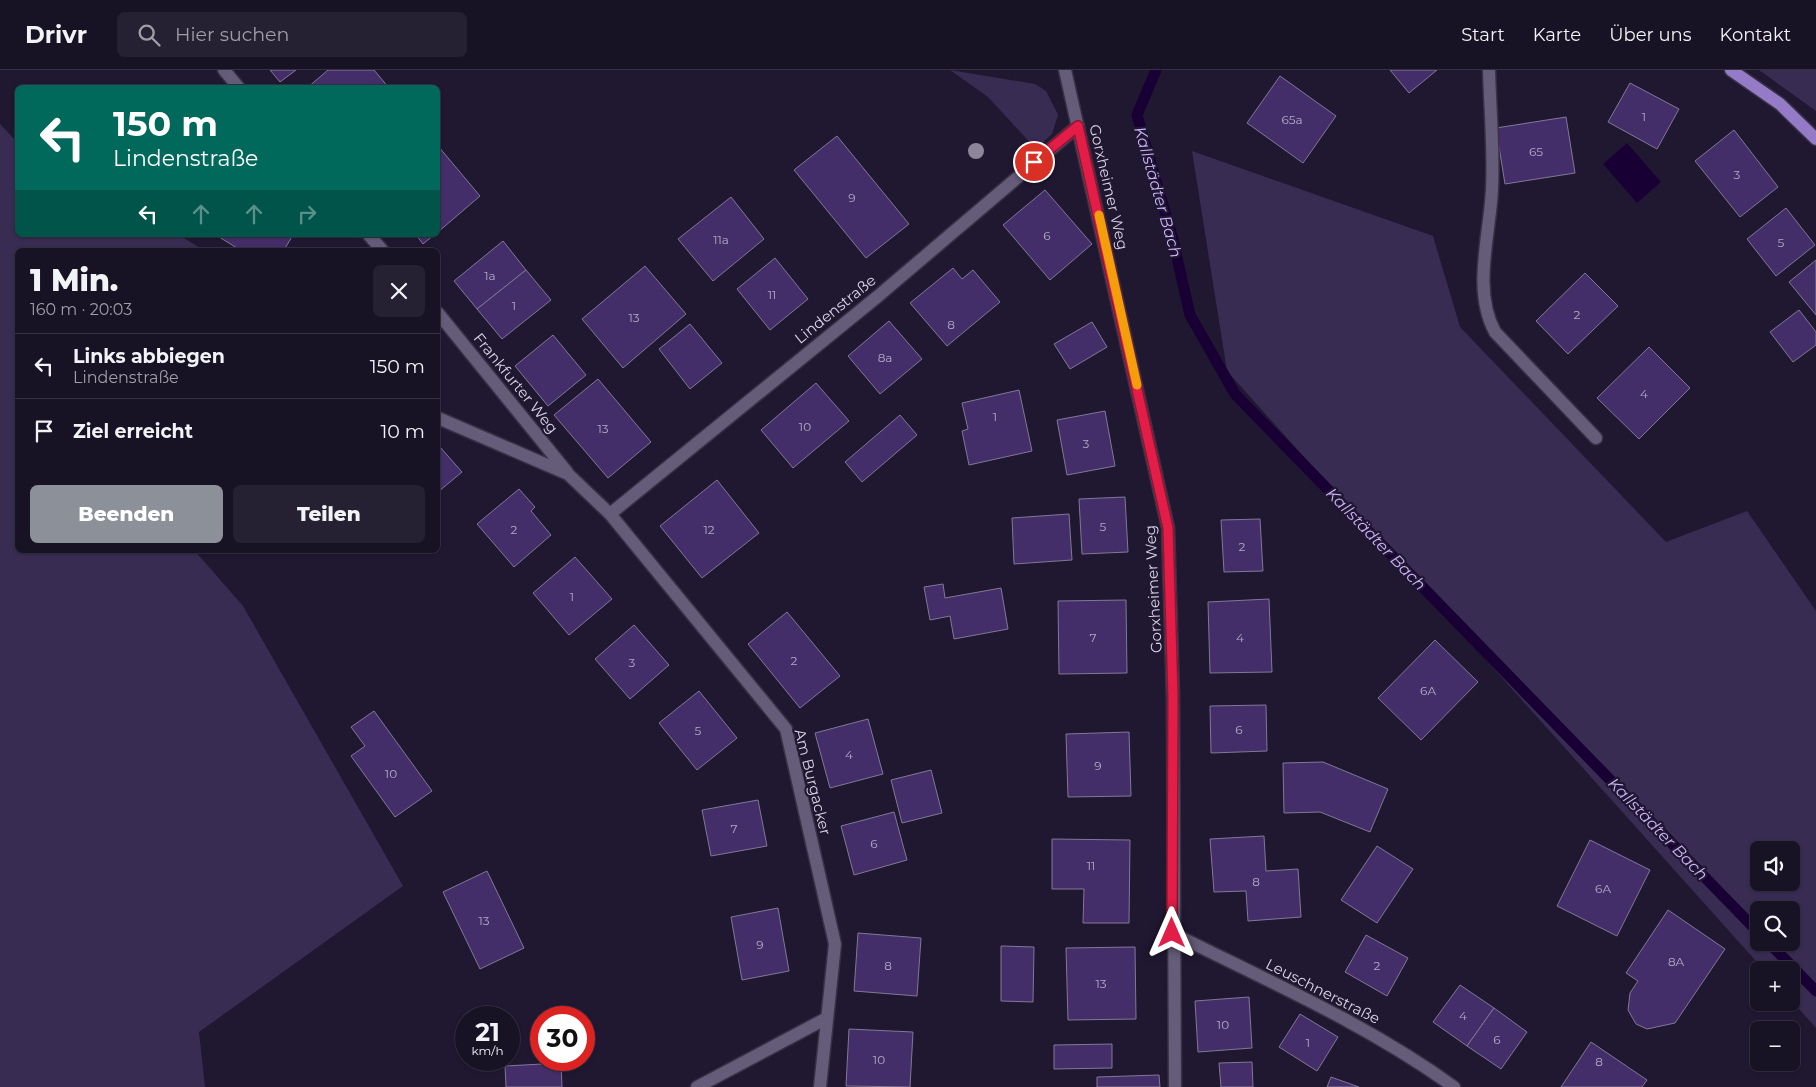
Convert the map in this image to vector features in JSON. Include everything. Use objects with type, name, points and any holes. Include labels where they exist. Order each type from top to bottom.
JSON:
[{"type":"main road","points":[[1731,70],[1780,104],[1816,139]]},
{"type":"street","points":[[224,70],[236,85]]},
{"type":"street","name":"Gorxheimer Weg","points":[[1065,70],[1168,528],[1173,697],[1172,933],[1175,1087]]},
{"type":"street","points":[[1489,70],[1492,188],[1483,293],[1488,319],[1495,332],[1596,438]]},
{"type":"street","name":"Lindenstraße","points":[[610,514],[877,297],[1078,126]]},
{"type":"street","points":[[371,237],[380,248]]},
{"type":"street","name":"Frankfurter Weg","points":[[440,315],[568,474]]},
{"type":"street","points":[[440,419],[568,474]]},
{"type":"street","name":"Am Burgacker","points":[[568,474],[610,514],[786,730],[835,944],[820,1087]]},
{"type":"street","name":"Leuschnerstraße","points":[[1172,933],[1357,1025],[1426,1066],[1454,1087]]},
{"type":"street","points":[[696,1087],[827,1018]]},
{"type":"shaded area","points":[[950,70],[1035,84],[1046,91],[1058,115],[1052,134],[1036,149],[988,97]]},
{"type":"shaded area","points":[[1759,70],[1816,70],[1816,111]]},
{"type":"shaded area","points":[[0,124],[15,140],[15,237],[182,237],[200,248],[15,248],[15,553],[197,553],[243,606],[403,886],[199,1032],[205,1087],[0,1087]]},
{"type":"shaded area","points":[[1627,143],[1661,182],[1637,203],[1603,164]]},
{"type":"shaded area","points":[[1192,151],[1433,236],[1460,327],[1666,542],[1747,511],[1816,611],[1816,1028],[1800,1010],[1800,961],[1756,961],[1227,371]]},
{"type":"building","points":[[270,70],[296,70],[280,82]]},
{"type":"building","points":[[328,70],[374,70],[386,85],[310,85]]},
{"type":"building","points":[[1390,70],[1437,70],[1409,93]]},
{"type":"building","points":[[1280,76],[1336,116],[1303,163],[1247,123]]},
{"type":"building","points":[[1630,83],[1679,109],[1657,149],[1608,122]]},
{"type":"building","points":[[1566,117],[1575,173],[1505,184],[1496,128]]},
{"type":"building","points":[[1734,130],[1778,187],[1740,217],[1695,161]]},
{"type":"building","points":[[837,136],[909,224],[866,258],[794,170]]},
{"type":"building","points":[[440,148],[480,196],[440,230]]},
{"type":"building","points":[[1045,190],[1092,244],[1050,280],[1003,225]]},
{"type":"building","points":[[731,197],[764,239],[713,281],[678,239]]},
{"type":"building","points":[[1786,208],[1815,245],[1776,276],[1747,239]]},
{"type":"building","points":[[219,237],[292,237],[285,248],[237,248]]},
{"type":"building","points":[[418,237],[432,237],[423,244]]},
{"type":"building","points":[[503,241],[526,270],[477,309],[454,281]]},
{"type":"building","points":[[775,258],[808,299],[770,330],[737,289]]},
{"type":"building","points":[[1816,260],[1816,315],[1789,282]]},
{"type":"building","points":[[645,266],[686,314],[623,368],[582,319]]},
{"type":"building","points":[[953,268],[962,279],[973,270],[1000,302],[947,346],[910,303]]},
{"type":"building","points":[[526,270],[551,300],[502,339],[477,309]]},
{"type":"building","points":[[1585,273],[1618,306],[1568,354],[1536,321]]},
{"type":"building","points":[[1799,310],[1816,332],[1816,345],[1793,362],[1770,332]]},
{"type":"building","points":[[889,321],[922,359],[880,394],[848,356]]},
{"type":"building","points":[[1092,322],[1107,347],[1070,369],[1054,344]]},
{"type":"building","points":[[690,324],[722,363],[690,389],[659,349]]},
{"type":"building","points":[[553,335],[586,375],[548,406],[515,366]]},
{"type":"building","points":[[1649,347],[1690,388],[1639,439],[1597,398]]},
{"type":"building","points":[[598,379],[651,442],[608,478],[554,415]]},
{"type":"building","points":[[816,383],[849,421],[793,468],[761,430]]},
{"type":"building","points":[[1019,390],[1032,451],[969,465],[962,431],[968,429],[962,403]]},
{"type":"building","points":[[1105,411],[1115,466],[1067,475],[1057,420]]},
{"type":"building","points":[[900,415],[917,435],[862,482],[845,462]]},
{"type":"building","points":[[440,447],[462,472],[440,490]]},
{"type":"building","points":[[717,480],[759,533],[702,578],[660,526]]},
{"type":"building","points":[[519,489],[535,507],[531,511],[551,535],[514,567],[477,524]]},
{"type":"building","points":[[1125,497],[1128,552],[1082,554],[1079,499]]},
{"type":"building","points":[[1069,514],[1072,560],[1014,564],[1012,518]]},
{"type":"building","points":[[1260,519],[1263,571],[1224,572],[1221,520]]},
{"type":"building","points":[[575,557],[612,599],[569,635],[533,593]]},
{"type":"building","points":[[943,584],[945,598],[1001,588],[1008,629],[954,639],[950,616],[930,620],[924,587]]},
{"type":"building","points":[[1269,599],[1272,672],[1210,673],[1208,602]]},
{"type":"building","points":[[1126,600],[1127,673],[1059,674],[1058,601]]},
{"type":"building","points":[[787,612],[840,676],[800,708],[748,644]]},
{"type":"building","points":[[634,625],[669,665],[630,699],[595,659]]},
{"type":"building","points":[[1435,640],[1478,682],[1421,740],[1378,698]]},
{"type":"building","points":[[699,691],[737,738],[697,770],[659,723]]},
{"type":"building","points":[[1266,705],[1267,751],[1211,753],[1210,706]]},
{"type":"building","points":[[374,711],[432,791],[395,817],[351,756],[365,746],[351,727]]},
{"type":"building","points":[[868,719],[883,774],[830,788],[815,733]]},
{"type":"building","points":[[1129,732],[1131,796],[1068,797],[1066,734]]},
{"type":"building","points":[[1323,762],[1388,789],[1370,832],[1320,812],[1284,813],[1283,763]]},
{"type":"building","points":[[931,770],[942,813],[902,823],[891,780]]},
{"type":"building","points":[[758,800],[767,846],[711,856],[702,810]]},
{"type":"building","points":[[894,812],[907,860],[854,875],[841,826]]},
{"type":"building","points":[[1264,836],[1266,871],[1298,869],[1301,917],[1248,921],[1246,891],[1214,892],[1210,839]]},
{"type":"building","points":[[1052,839],[1130,840],[1129,923],[1083,923],[1084,889],[1052,889]]},
{"type":"building","points":[[1590,840],[1650,870],[1617,936],[1557,906]]},
{"type":"building","points":[[1377,846],[1413,869],[1377,923],[1341,900]]},
{"type":"building","points":[[487,871],[524,948],[480,969],[443,892]]},
{"type":"building","points":[[778,908],[789,971],[742,980],[731,917]]},
{"type":"building","points":[[1668,910],[1725,949],[1675,1023],[1647,1029],[1636,1024],[1628,1010],[1630,993],[1638,981],[1626,973]]},
{"type":"building","points":[[858,933],[921,938],[917,996],[854,991]]},
{"type":"building","points":[[1366,935],[1408,958],[1387,996],[1345,972]]},
{"type":"building","points":[[1001,946],[1034,947],[1033,1002],[1001,1001]]},
{"type":"building","points":[[1135,947],[1136,1019],[1068,1020],[1066,948]]},
{"type":"building","points":[[1460,985],[1494,1008],[1467,1046],[1433,1022]]},
{"type":"building","points":[[1249,997],[1252,1048],[1198,1052],[1195,1001]]},
{"type":"building","points":[[1494,1008],[1527,1032],[1501,1069],[1467,1046]]},
{"type":"building","points":[[1300,1014],[1338,1037],[1317,1071],[1279,1047]]},
{"type":"building","points":[[849,1029],[913,1032],[910,1087],[846,1086]]},
{"type":"building","points":[[1591,1042],[1647,1080],[1642,1087],[1561,1087]]},
{"type":"building","points":[[1112,1044],[1112,1068],[1054,1069],[1054,1045]]},
{"type":"building","points":[[1252,1062],[1253,1087],[1221,1087],[1219,1063]]},
{"type":"building","points":[[520,1065],[530,1065],[530,1071],[561,1071],[562,1087],[506,1087],[505,1071],[520,1071]]},
{"type":"building","points":[[1159,1075],[1160,1087],[1097,1087],[1097,1077]]},
{"type":"building","points":[[1331,1077],[1359,1087],[1327,1087]]},
{"type":"waterway","name":"Kallstädter Bach","points":[[1156,70],[1137,115],[1172,236],[1190,315],[1235,394],[1750,924]]},
{"type":"waterway","name":"Kallstädter Bach","points":[[1777,951],[1816,991]]},
{"type":"slow traffic","points":[[1099,215],[1137,385]]},
{"type":"route","points":[[1034,162],[1078,126],[1168,528],[1173,697],[1172,933]]}]
